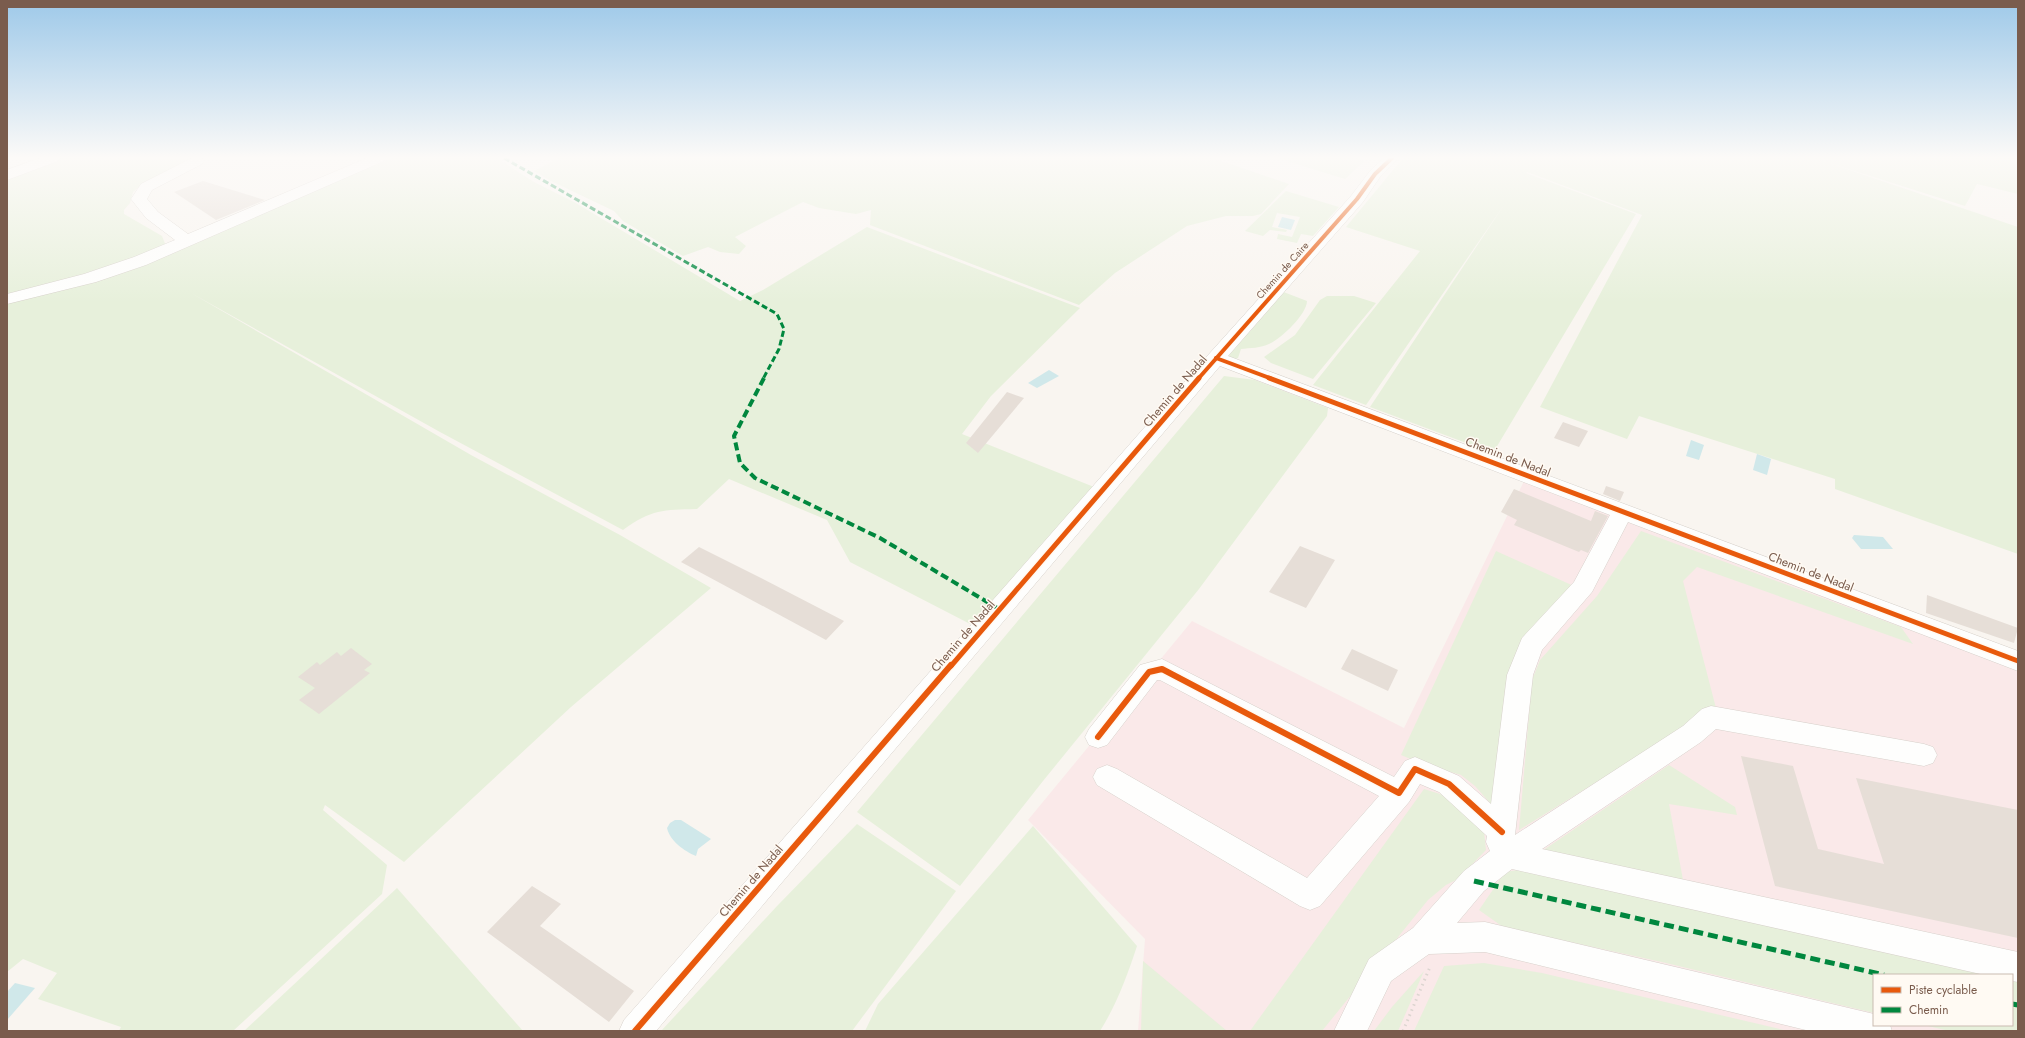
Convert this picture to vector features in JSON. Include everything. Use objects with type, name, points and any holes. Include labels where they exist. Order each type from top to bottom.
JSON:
[{"type":"street","points":[[145,206],[152,215],[186,241]]},
{"type":"street","points":[[7,300],[90,278],[140,261],[266,206]]},
{"type":"street","name":"Chemin de Caire","points":[[1216,358],[1350,206]]},
{"type":"street","name":"Chemin de Nadal","points":[[635,1031],[1216,358],[2018,661]]},
{"type":"street","points":[[1502,850],[1520,675],[1531,645],[1584,586],[1588,575],[1624,512]]},
{"type":"street","points":[[1098,737],[1149,672],[1162,669],[1399,793]]},
{"type":"street","points":[[1350,1031],[1380,970],[1424,939],[1502,850],[1692,734],[1711,717],[1924,755]]},
{"type":"street","points":[[1107,777],[1310,896],[1399,793],[1415,769],[1450,784],[1502,850],[2018,967]]},
{"type":"street","points":[[1424,939],[1485,937],[1876,1031]]},
{"type":"path","points":[[1404,1031],[1430,969],[1424,939]]},
{"type":"shaded area","points":[[1525,479],[2018,665],[2018,1031],[1138,1031],[1145,939],[1028,820],[1192,621],[1404,728]]},
{"type":"green space","points":[[7,206],[127,206],[124,210],[124,214],[162,236],[166,246],[116,267],[7,297]]},
{"type":"green space","points":[[273,206],[581,206],[740,301],[763,290],[867,227],[1080,308],[991,396],[962,434],[1094,487],[976,627],[850,562],[827,520],[729,479],[697,509],[675,510],[650,514],[623,530],[440,432],[191,293],[471,455],[620,535],[711,588],[571,707],[404,862],[325,805],[323,810],[387,865],[382,894],[233,1031],[119,1031],[121,1027],[38,999],[57,973],[23,959],[7,972],[7,303]]},
{"type":"green space","points":[[604,206],[794,206],[735,237],[746,246],[739,254],[720,252],[708,247],[683,256],[623,221],[614,211]]},
{"type":"green space","points":[[815,206],[1268,206],[1261,214],[1253,216],[1226,216],[1187,226],[1115,273],[1079,305],[870,225],[871,210],[856,214]]},
{"type":"green space","points":[[1270,206],[1339,207],[1313,236],[1301,234],[1297,243],[1277,239],[1278,234],[1292,237],[1300,217],[1277,213],[1272,227],[1287,230],[1286,232],[1270,230],[1263,236],[1245,231]]},
{"type":"green space","points":[[1363,206],[1503,206],[1366,405],[1313,385],[1420,251],[1346,227]]},
{"type":"green space","points":[[1503,206],[1616,206],[1636,214],[1493,453],[1370,407]]},
{"type":"green space","points":[[1619,206],[1957,206],[2018,227],[2018,554],[1835,489],[1835,479],[1639,416],[1627,439],[1540,407],[1642,215]]},
{"type":"green space","points":[[1281,291],[1307,301],[1303,312],[1292,326],[1280,337],[1269,344],[1241,349],[1238,358],[1233,360],[1222,356]]},
{"type":"green space","points":[[1327,296],[1354,296],[1376,303],[1313,379],[1271,363],[1264,357],[1295,335],[1320,300]]},
{"type":"green space","points":[[1224,376],[1255,380],[1328,408],[1327,416],[1199,589],[960,886],[857,812]]},
{"type":"green space","points":[[1641,531],[1901,627],[1913,644],[1697,567],[1683,581],[1716,708],[1519,830],[1532,680],[1540,660],[1597,596]]},
{"type":"green space","points":[[1496,551],[1576,587],[1548,611],[1497,811],[1475,786],[1461,775],[1420,763],[1401,755]]},
{"type":"green space","points":[[1669,765],[1735,807],[1737,815],[1669,804],[1683,880],[1542,851]]},
{"type":"green space","points":[[1424,789],[1453,798],[1484,831],[1486,850],[1458,879],[1446,885],[1428,900],[1322,1031],[1250,1031]]},
{"type":"green space","points":[[857,824],[956,891],[852,1031],[661,1031],[778,905]]},
{"type":"green space","points":[[1033,826],[1137,946],[1112,1011],[1100,1031],[865,1031],[878,1004]]},
{"type":"green space","points":[[1530,868],[2018,975],[2018,1031],[1949,1031],[1928,1026],[2013,1026],[2013,974],[1873,974],[1873,1013],[1666,963],[1503,927],[1479,910],[1505,872]]},
{"type":"green space","points":[[397,888],[523,1031],[244,1031]]},
{"type":"green space","points":[[1143,961],[1227,1031],[1141,1031]]},
{"type":"green space","points":[[1484,963],[1542,973],[1788,1031],[1414,1031],[1444,966]]},
{"type":"green space","points":[[1424,971],[1398,1031],[1374,1031],[1392,1007]]},
{"type":"water","points":[[1282,217],[1295,220],[1291,230],[1278,227]]},
{"type":"water","points":[[1049,370],[1059,376],[1037,388],[1028,383]]},
{"type":"water","points":[[1691,440],[1704,445],[1699,460],[1686,456]]},
{"type":"water","points":[[1757,454],[1771,459],[1767,475],[1753,470]]},
{"type":"water","points":[[1854,535],[1883,537],[1893,549],[1861,549],[1852,538]]},
{"type":"water","points":[[675,820],[681,820],[711,839],[698,849],[696,856],[682,848],[671,837],[667,828],[670,823]]},
{"type":"water","points":[[15,983],[35,988],[7,1020],[7,992]]},
{"type":"building","points":[[196,206],[249,206],[216,220]]},
{"type":"building","points":[[1007,392],[1024,398],[978,453],[966,443]]},
{"type":"building","points":[[1563,422],[1588,431],[1579,447],[1554,438]]},
{"type":"building","points":[[1606,486],[1624,492],[1620,501],[1603,494]]},
{"type":"building","points":[[1514,489],[1591,521],[1595,511],[1608,516],[1588,553],[1581,550],[1579,552],[1514,525],[1517,520],[1501,512]]},
{"type":"building","points":[[1300,546],[1335,560],[1306,608],[1269,592]]},
{"type":"building","points":[[699,547],[844,621],[826,640],[681,562]]},
{"type":"building","points":[[1927,595],[2018,628],[2014,643],[1926,613]]},
{"type":"building","points":[[351,648],[372,664],[364,670],[370,673],[319,714],[299,700],[315,688],[298,677],[317,662],[320,665],[337,652],[341,656]]},
{"type":"building","points":[[1352,649],[1398,670],[1388,691],[1341,669]]},
{"type":"building","points":[[1741,756],[1793,766],[1818,849],[1884,864],[1856,778],[2018,810],[2018,938],[1775,886]]},
{"type":"building","points":[[532,886],[561,904],[540,926],[634,991],[609,1022],[487,932]]},
{"type":"marked path","points":[[589,206],[777,314],[784,329],[779,349],[734,436],[740,463],[755,478],[880,538],[999,609]]},
{"type":"marked path","points":[[1474,881],[1880,974]]},
{"type":"marked path","points":[[2013,1004],[2018,1005]]},
{"type":"cycle path","points":[[635,1031],[1213,362],[1350,206]]},
{"type":"cycle path","points":[[1216,358],[2018,661]]},
{"type":"cycle path","points":[[1098,737],[1149,672],[1162,669],[1399,793],[1415,769],[1449,784],[1502,832]]}]
